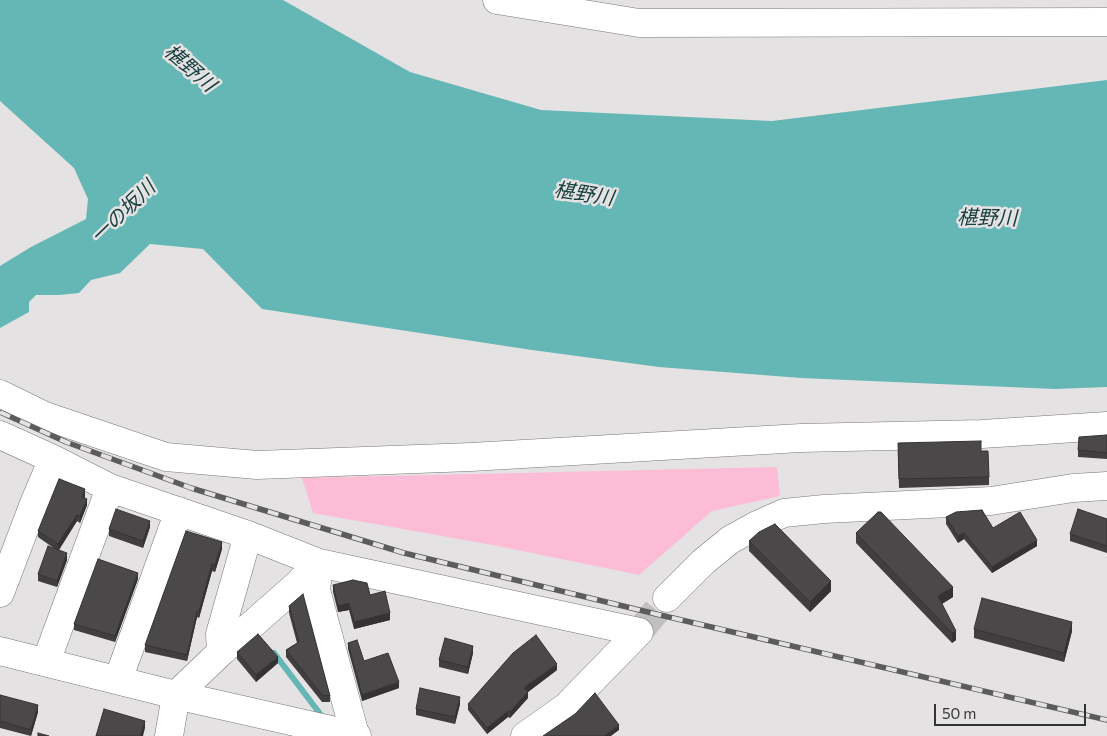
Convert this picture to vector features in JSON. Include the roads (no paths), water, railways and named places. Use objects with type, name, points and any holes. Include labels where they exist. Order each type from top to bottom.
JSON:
[{"type":"street","points":[[498,0],[639,23],[1107,22]]},
{"type":"street","points":[[0,394],[45,416],[166,457],[258,465],[471,457],[801,438],[982,434],[1107,426]]},
{"type":"street","points":[[0,435],[110,488],[248,535],[319,563],[638,632],[566,706],[525,736]]},
{"type":"street","points":[[0,593],[53,459]]},
{"type":"street","points":[[667,598],[703,562],[730,540],[784,513],[824,509],[991,501],[1073,488],[1107,486]]},
{"type":"street","points":[[46,662],[110,488]]},
{"type":"street","points":[[118,680],[179,511]]},
{"type":"street","points":[[221,652],[220,634],[248,535]]},
{"type":"street","points":[[0,651],[176,695],[356,736],[316,590],[319,563]]},
{"type":"street","points":[[168,736],[176,695],[319,563]]},
{"type":"water","points":[[0,0],[283,0],[410,72],[541,110],[772,121],[1107,80],[1107,387],[1055,389],[801,378],[659,367],[532,350],[262,309],[203,249],[150,244],[120,273],[91,280],[79,293],[36,295],[29,302],[29,312],[0,328],[0,266],[31,247],[86,219],[88,199],[74,168],[0,101]]},
{"type":"waterway","points":[[274,653],[324,719]]},
{"type":"tunnel","points":[[639,632],[667,598]]},
{"type":"railway","points":[[0,412],[66,442],[191,488],[404,553],[1107,720]]},
{"type":"water label","name":"椹野川","points":[[190,68]]},
{"type":"water label","name":"椹野川","points":[[584,194]]},
{"type":"water label","name":"一の坂川","points":[[123,212]]},
{"type":"water label","name":"椹野川","points":[[987,218]]}]
